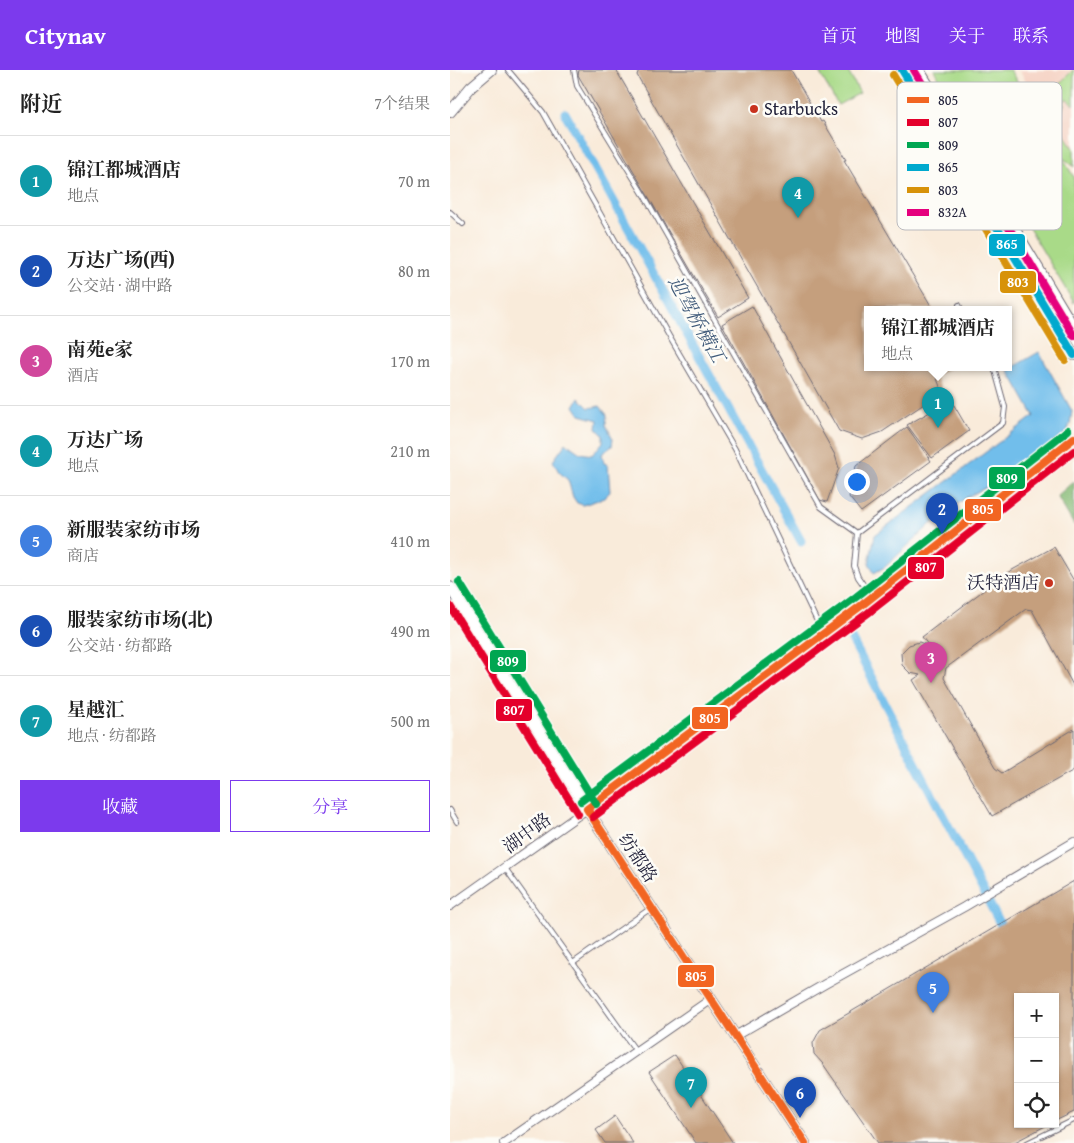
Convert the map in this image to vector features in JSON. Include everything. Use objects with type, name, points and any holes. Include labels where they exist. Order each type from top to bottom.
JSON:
[{"type":"street","points":[[450,112],[471,88],[491,70]]},
{"type":"street","points":[[902,70],[909,82]]},
{"type":"street","points":[[918,70],[925,82]]},
{"type":"street","points":[[998,230],[1074,355]]},
{"type":"street","points":[[1015,230],[1074,328]]},
{"type":"street","name":"湖中路","points":[[450,906],[587,809],[823,634],[1074,438]]},
{"type":"street","name":"纺都路","points":[[450,587],[587,809],[804,1143]]},
{"type":"street","points":[[735,1036],[964,907],[1074,842]]},
{"type":"street","points":[[504,1143],[711,999]]},
{"type":"lane","points":[[508,70],[542,112],[735,449],[823,634]]},
{"type":"lane","points":[[574,70],[577,86],[645,197],[821,507],[857,533]]},
{"type":"lane","points":[[450,212],[463,224]]},
{"type":"lane","points":[[872,597],[858,577],[854,566],[857,533],[1004,422],[1005,407],[995,371]]},
{"type":"lane","points":[[450,810],[457,822]]},
{"type":"lane","points":[[505,867],[636,1052]]},
{"type":"lane","points":[[573,963],[652,908]]},
{"type":"lane","points":[[1027,1143],[1074,1120]]},
{"type":"shaded area","points":[[1019,70],[1074,70],[1074,161],[1062,141],[1062,82],[1026,82]]},
{"type":"green space","points":[[818,70],[847,70],[860,93],[838,105]]},
{"type":"green space","points":[[934,70],[1010,70],[1017,82],[941,82]]},
{"type":"green space","points":[[1074,70],[1074,105],[1066,98],[1062,112],[1061,82]]},
{"type":"green space","points":[[1062,124],[1069,142],[1074,148],[1074,167],[1062,157]]},
{"type":"green space","points":[[1062,158],[1074,177],[1074,303],[1030,230],[1062,230]]},
{"type":"green space","points":[[1074,481],[1074,525],[1057,496]]},
{"type":"water","points":[[1039,352],[1072,411],[1067,432],[1005,478],[967,497],[931,524],[885,567],[874,573],[869,563],[875,535],[1034,416],[1009,371],[1012,371],[1012,368]]},
{"type":"water","points":[[579,398],[589,408],[600,406],[607,415],[606,425],[613,439],[612,446],[602,454],[604,463],[608,465],[610,492],[604,498],[583,505],[577,503],[573,497],[568,480],[559,472],[553,461],[566,443],[580,453],[592,455],[603,442],[603,435],[597,429],[598,420],[580,415],[574,406]]},
{"type":"building","points":[[579,70],[616,70],[748,298],[718,317],[578,75]]},
{"type":"building","points":[[639,70],[791,70],[931,306],[864,306],[864,371],[944,371],[936,376],[942,392],[882,432],[862,439],[839,431],[637,75]]},
{"type":"building","points":[[752,306],[835,455],[839,468],[827,502],[820,500],[722,324]]},
{"type":"building","points":[[951,400],[969,431],[932,458],[907,425]]},
{"type":"building","points":[[907,427],[931,461],[861,512],[849,497],[856,466]]},
{"type":"building","points":[[1054,547],[1074,581],[1074,687],[1032,610],[1026,609],[946,668],[944,678],[995,768],[1002,773],[1074,729],[1074,770],[992,816],[913,680],[920,675],[910,673],[902,665],[901,653],[909,645],[919,642],[929,646],[922,637],[1005,574]]},
{"type":"building","points":[[1074,881],[1074,1112],[1059,1119],[1059,993],[1014,993],[1014,1128],[1041,1128],[1013,1143],[878,1143],[814,1054],[813,1043],[820,1030]]},
{"type":"building","points":[[675,1055],[733,1143],[696,1143],[649,1072]]},
{"type":"building","points":[[615,1116],[633,1143],[605,1143],[596,1130]]},
{"type":"waterway","name":"迎驾桥横江","points":[[565,113],[801,541]]},
{"type":"waterway","points":[[851,638],[1005,933]]},
{"type":"transit line","name":"865","points":[[902,70],[909,82]]},
{"type":"transit line","name":"832A","points":[[914,70],[921,82]]},
{"type":"transit line","name":"803","points":[[893,75],[897,82]]},
{"type":"transit line","name":"803","points":[[987,230],[1065,360]]},
{"type":"transit line","name":"865","points":[[999,230],[1074,355]]},
{"type":"transit line","name":"832A","points":[[1010,230],[1074,336]]},
{"type":"transit line","name":"809","points":[[581,801],[856,597],[1068,430]]},
{"type":"transit line","name":"805","points":[[587,809],[862,605],[1074,438]]},
{"type":"transit line","name":"807","points":[[593,817],[868,613],[1074,451]]},
{"type":"transit line","name":"809","points":[[459,582],[596,804]]},
{"type":"transit line","name":"807","points":[[450,606],[578,814]]},
{"type":"transit line","name":"805","points":[[587,809],[805,1143]]},
{"type":"place","name":"Starbucks","points":[[754,109]]},
{"type":"place","name":"万达广场","points":[[798,218]]},
{"type":"place","name":"锦江都城酒店","points":[[938,428]]},
{"type":"place","name":"万达广场(西)","points":[[942,534]]},
{"type":"place","name":"沃特酒店","points":[[1049,583]]},
{"type":"place","name":"南苑e家","points":[[931,683]]},
{"type":"place","name":"新服装家纺市场","points":[[933,1013]]},
{"type":"place","name":"星越汇","points":[[691,1108]]},
{"type":"place","name":"服装家纺市场(北)","points":[[800,1118]]}]
